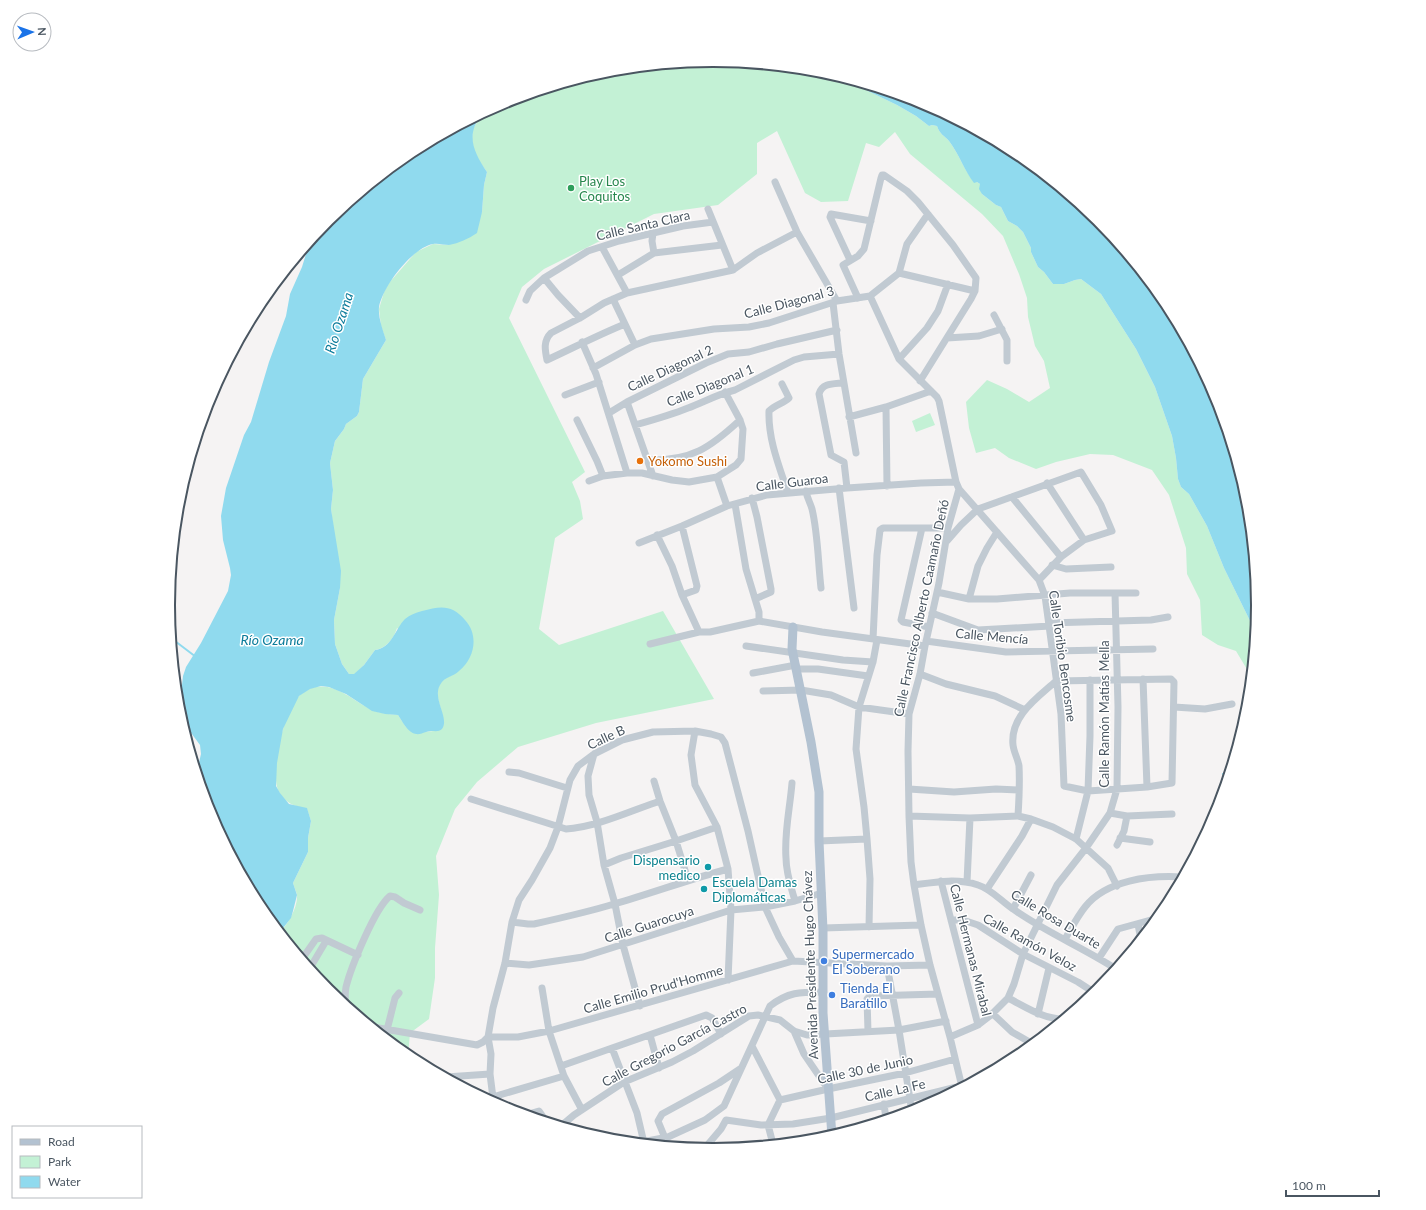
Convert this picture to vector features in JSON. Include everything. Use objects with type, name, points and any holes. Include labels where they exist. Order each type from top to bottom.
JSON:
[{"type":"main road","name":"Avenida Presidente Hugo Chávez","points":[[793,627],[793,653],[811,742],[819,792],[819,841],[824,962],[822,992],[832,1130]]},
{"type":"street","points":[[858,298],[843,267],[844,264],[858,256],[864,249],[882,175],[884,175],[907,191],[928,214],[975,274],[977,283],[975,291],[920,381]]},
{"type":"street","points":[[775,182],[797,232],[835,302],[839,354],[856,453]]},
{"type":"street","points":[[708,209],[733,270]]},
{"type":"street","points":[[850,260],[830,214],[871,221]]},
{"type":"street","points":[[928,214],[907,244],[899,273],[975,291]]},
{"type":"street","name":"Calle Santa Clara","points":[[526,300],[530,291],[544,278],[588,251],[619,241],[683,226],[713,222]]},
{"type":"street","points":[[625,324],[594,339],[582,342],[547,360],[545,348],[548,336],[551,333],[613,299],[627,293],[733,270],[757,253],[797,232]]},
{"type":"street","points":[[653,233],[652,241],[654,253]]},
{"type":"street","points":[[618,275],[654,253],[722,245]]},
{"type":"street","points":[[602,247],[627,293]]},
{"type":"street","name":"Calle Diagonal 3","points":[[593,368],[635,345],[651,339],[714,329],[769,323],[835,302],[870,296],[899,273]]},
{"type":"street","points":[[544,278],[580,318]]},
{"type":"street","points":[[899,359],[926,328],[938,311],[948,284]]},
{"type":"street","name":"Calle Francisco Alberto Caamaño Deñó","points":[[870,296],[899,359],[937,397],[939,401],[957,486],[920,674],[909,714],[908,751],[910,789],[909,816],[914,884],[930,965],[962,1082]]},
{"type":"street","points":[[613,299],[635,345]]},
{"type":"street","points":[[994,315],[1007,340],[1007,361]]},
{"type":"street","points":[[947,338],[979,336],[1002,329]]},
{"type":"street","name":"Calle Diagonal 2","points":[[609,413],[626,402],[706,363],[728,354],[750,352],[837,330]]},
{"type":"street","points":[[582,342],[599,382],[627,472]]},
{"type":"street","name":"Calle Diagonal 1","points":[[635,425],[676,412],[725,392],[735,390],[794,360],[804,357],[839,354]]},
{"type":"street","points":[[565,395],[599,382]]},
{"type":"street","points":[[844,383],[823,386],[820,389],[819,394],[831,455],[844,462],[843,488],[854,608]]},
{"type":"street","points":[[782,384],[789,398],[788,400],[775,405],[769,411],[769,423],[772,444],[788,493]]},
{"type":"street","points":[[850,416],[886,407],[931,391]]},
{"type":"street","points":[[589,481],[603,476],[627,472],[689,482],[717,477],[736,465],[741,459],[742,429],[740,420],[725,392]]},
{"type":"street","points":[[626,402],[653,476]]},
{"type":"street","points":[[886,407],[887,486]]},
{"type":"street","points":[[577,420],[603,476]]},
{"type":"street","points":[[648,460],[664,460],[684,457],[704,449],[740,420]]},
{"type":"street","points":[[946,541],[978,510],[1047,483],[1082,472],[1101,505],[1112,532],[1084,540],[1061,557],[1039,580]]},
{"type":"street","points":[[717,477],[727,506]]},
{"type":"street","name":"Calle Guaroa","points":[[639,543],[727,506],[752,498],[806,491],[921,483],[957,486]]},
{"type":"street","points":[[1047,483],[1084,540]]},
{"type":"street","name":"Calle Toribio Bencosme","points":[[957,486],[1039,580],[1045,596],[1050,625],[1061,714],[1064,786],[1088,791]]},
{"type":"street","points":[[806,491],[808,501],[812,509],[821,588]]},
{"type":"street","points":[[1012,497],[1061,557]]},
{"type":"street","points":[[752,498],[771,589],[771,592],[755,599]]},
{"type":"street","points":[[735,504],[746,569],[759,612],[759,622]]},
{"type":"street","points":[[682,526],[697,586],[696,590],[682,596]]},
{"type":"street","points":[[869,927],[870,879],[867,839],[856,749],[858,707],[873,662],[879,532],[882,528],[948,528]]},
{"type":"street","points":[[922,528],[901,620],[902,622],[929,627]]},
{"type":"street","points":[[969,599],[978,566],[997,532]]},
{"type":"street","points":[[657,535],[672,566],[682,596],[699,632]]},
{"type":"street","points":[[1052,565],[1066,569],[1111,567]]},
{"type":"street","points":[[937,592],[969,599],[996,599],[1070,594],[1136,593]]},
{"type":"street","name":"Calle Ramón Matías Mella","points":[[950,1037],[978,1025],[993,1014],[1008,998],[1023,954],[1057,885],[1086,848],[1110,813],[1117,789],[1118,680],[1115,593]]},
{"type":"street","points":[[932,613],[978,630],[1117,620],[1151,620],[1168,617]]},
{"type":"street","name":"Calle Mencía","points":[[650,644],[699,632],[710,632],[759,622],[875,639],[1006,652],[1153,648]]},
{"type":"street","points":[[746,646],[843,660],[873,662]]},
{"type":"street","points":[[753,673],[796,667],[868,676]]},
{"type":"street","points":[[920,674],[946,684],[995,696],[1024,710]]},
{"type":"street","points":[[1143,679],[1147,787]]},
{"type":"street","points":[[1018,816],[1019,765],[1013,746],[1014,732],[1024,710],[1056,681],[1171,679],[1174,682],[1173,781],[1170,784],[1147,787],[1088,791]]},
{"type":"street","points":[[1076,839],[1088,791],[1090,680]]},
{"type":"street","points":[[763,690],[801,690],[831,694],[858,707],[909,714]]},
{"type":"street","points":[[1174,707],[1205,709],[1232,704]]},
{"type":"street","points":[[695,731],[691,755],[695,784],[717,827],[728,869],[731,910],[728,980]]},
{"type":"street","name":"Calle B","points":[[491,1095],[491,1054],[488,1037],[493,1008],[506,962],[512,922],[519,900],[550,848],[558,827],[570,780],[578,766],[594,754],[622,740],[653,732],[695,731],[721,737],[725,743],[748,830],[765,907],[779,937],[793,961]]},
{"type":"street","points":[[594,754],[588,776],[589,796],[597,822],[604,865],[615,904],[623,945],[640,1006]]},
{"type":"street","points":[[509,772],[519,773],[568,788]]},
{"type":"street","points":[[654,781],[660,801],[676,841],[688,880]]},
{"type":"street","points":[[792,783],[786,835],[786,859],[788,877],[795,901]]},
{"type":"street","points":[[910,789],[954,792],[996,789],[1019,790]]},
{"type":"street","points":[[471,799],[566,829],[576,828],[597,822],[660,801]]},
{"type":"street","points":[[1110,813],[1127,816],[1172,814]]},
{"type":"street","points":[[909,816],[970,818],[1018,816],[1053,826],[1076,839],[1108,868],[1116,886]]},
{"type":"street","points":[[1127,816],[1124,830],[1119,842],[1150,842]]},
{"type":"street","points":[[967,882],[970,818]]},
{"type":"street","points":[[987,889],[1022,836],[1031,819]]},
{"type":"street","points":[[604,865],[621,858],[717,827]]},
{"type":"street","points":[[819,841],[867,839]]},
{"type":"street","points":[[512,922],[534,924],[581,914],[728,869]]},
{"type":"street","points":[[1013,909],[1031,875]]},
{"type":"street","points":[[1065,939],[1085,906],[1104,891],[1135,879],[1165,876],[1177,877]]},
{"type":"street","name":"Calle Rosa Duarte","points":[[914,884],[941,881],[967,882],[987,889],[1013,909],[1037,924],[1111,966]]},
{"type":"street","name":"Calle Hermanas Mirabal","points":[[941,881],[978,1025]]},
{"type":"street","name":"Calle Guarocuya","points":[[506,962],[528,965],[583,957],[731,910],[765,907],[795,901],[822,893]]},
{"type":"street","points":[[345,997],[346,985],[367,932],[385,900],[390,896],[395,897],[420,910]]},
{"type":"street","name":"Calle Ramón Veloz","points":[[951,920],[963,920],[978,925],[1023,954],[1089,989]]},
{"type":"street","points":[[1099,958],[1118,929],[1148,921]]},
{"type":"street","points":[[1138,924],[1140,933]]},
{"type":"street","points":[[823,928],[921,925]]},
{"type":"street","points":[[305,955],[316,939],[322,938],[358,955]]},
{"type":"street","points":[[313,964],[326,941]]},
{"type":"street","name":"Calle Emilio Prud'Homme","points":[[488,1037],[518,1037],[549,1031],[793,961],[887,966],[930,965]]},
{"type":"street","points":[[887,966],[911,1105]]},
{"type":"street","points":[[1038,1014],[1049,968]]},
{"type":"street","points":[[542,988],[549,1031],[564,1076],[582,1110]]},
{"type":"street","points":[[709,1143],[721,1129],[726,1120],[723,1113],[724,1106],[770,1006],[780,998],[794,993],[822,992]]},
{"type":"street","points":[[387,1030],[396,998],[399,993]]},
{"type":"street","points":[[868,1031],[868,998],[870,996],[938,994]]},
{"type":"street","points":[[1008,998],[1038,1014],[1056,1019]]},
{"type":"street","points":[[993,1014],[1012,1032],[1028,1041]]},
{"type":"street","points":[[561,1066],[706,1015],[712,1018],[721,1034]]},
{"type":"street","name":"Calle Gregorio García Castro","points":[[566,1122],[624,1082],[693,1051],[749,1016],[758,1015],[780,1020],[794,1031],[806,1035],[899,1030],[946,1021]]},
{"type":"street","points":[[382,1029],[477,1045],[488,1037]]},
{"type":"street","points":[[794,1031],[804,1054],[828,1089]]},
{"type":"street","points":[[650,1035],[658,1068]]},
{"type":"street","points":[[752,1046],[780,1100],[768,1125],[772,1139]]},
{"type":"street","points":[[612,1048],[637,1113],[641,1138]]},
{"type":"street","name":"Calle 30 de Junio","points":[[780,1100],[905,1073],[955,1059]]},
{"type":"street","points":[[665,1138],[658,1121],[662,1114],[719,1083],[740,1069]]},
{"type":"street","points":[[454,1076],[490,1074]]},
{"type":"street","points":[[498,1098],[564,1076]]},
{"type":"street","name":"Calle La Fe","points":[[726,1120],[761,1125],[793,1124],[831,1118],[946,1090]]},
{"type":"street","points":[[884,1104],[885,1114]]},
{"type":"street","points":[[656,1140],[665,1138],[705,1120],[724,1106]]},
{"type":"street","points":[[534,1112],[539,1110],[542,1115]]},
{"type":"green space","points":[[713,67],[748,68],[783,72],[818,77],[852,85],[897,105],[916,116],[929,126],[937,126],[941,133],[953,146],[970,177],[974,182],[980,184],[982,194],[1001,207],[1008,221],[1017,226],[1023,232],[1038,267],[1053,284],[1064,284],[1081,279],[1101,294],[1136,349],[1155,387],[1172,436],[1178,479],[1181,487],[1189,494],[1207,526],[1224,568],[1251,622],[1247,669],[1236,651],[1218,645],[1202,635],[1200,600],[1187,574],[1186,548],[1169,495],[1152,470],[1113,455],[1090,454],[1056,462],[1036,469],[1009,458],[995,448],[976,453],[969,428],[966,402],[987,380],[1007,389],[1029,402],[1050,388],[1044,361],[1035,346],[1028,317],[1027,298],[1019,274],[1003,236],[982,214],[910,154],[895,132],[879,147],[866,143],[848,201],[821,202],[805,193],[777,131],[757,143],[757,174],[718,205],[654,214],[544,269],[522,287],[509,318],[585,472],[572,482],[580,501],[583,519],[555,538],[539,629],[559,645],[663,611],[714,699],[596,723],[518,747],[477,782],[455,809],[436,856],[439,895],[435,948],[435,978],[429,1019],[410,1033],[409,1048],[385,1032],[333,985],[309,960],[283,929],[296,905],[297,895],[293,883],[308,852],[308,838],[311,821],[307,809],[288,802],[279,792],[276,783],[277,757],[283,728],[293,703],[299,696],[309,689],[317,687],[333,688],[371,710],[398,715],[406,727],[430,732],[443,727],[438,698],[439,685],[452,675],[397,628],[389,642],[383,647],[375,650],[364,665],[354,675],[349,674],[342,664],[335,644],[334,620],[340,588],[331,509],[333,490],[330,463],[335,441],[346,424],[357,416],[359,412],[363,379],[386,340],[381,326],[379,309],[384,292],[389,283],[416,252],[433,244],[449,245],[482,212],[484,185],[487,172],[477,158],[473,149],[473,129],[478,121],[507,108],[574,85],[608,77],[643,72],[678,68]]},
{"type":"green space","points":[[930,413],[935,425],[916,432],[912,421]]},
{"type":"water","points":[[862,88],[919,108],[951,122],[982,139],[1041,178],[1068,201],[1117,250],[1140,277],[1160,306],[1196,367],[1210,399],[1233,466],[1241,500],[1250,570],[1251,622],[1224,568],[1207,526],[1189,494],[1181,487],[1178,479],[1172,436],[1155,387],[1136,349],[1101,294],[1081,279],[1064,284],[1053,284],[1038,267],[1023,232],[1017,226],[1008,221],[1001,207],[982,194],[979,189],[980,184],[977,182],[974,183],[953,146],[941,133],[937,126],[929,126],[916,116]]},
{"type":"water","name":"Río Ozama","points":[[477,121],[474,128],[473,142],[478,157],[487,172],[484,185],[482,212],[477,233],[453,244],[433,244],[425,247],[408,260],[392,279],[386,289],[379,307],[380,320],[386,340],[363,379],[359,412],[357,416],[346,424],[335,441],[330,463],[333,490],[331,509],[341,571],[340,588],[334,620],[335,644],[342,664],[349,674],[354,674],[364,665],[375,650],[381,649],[385,646],[393,638],[405,619],[415,613],[434,608],[440,607],[450,609],[455,611],[465,620],[472,632],[472,653],[469,660],[457,673],[444,680],[440,685],[438,696],[443,714],[444,725],[442,729],[438,731],[429,731],[418,734],[413,733],[398,715],[372,711],[346,694],[329,687],[321,686],[310,689],[299,696],[283,729],[277,763],[276,786],[289,804],[307,808],[311,821],[308,838],[308,852],[293,883],[297,895],[293,911],[291,918],[283,928],[247,874],[230,843],[216,811],[199,763],[201,754],[200,745],[190,732],[182,687],[186,667],[201,643],[228,591],[231,575],[223,540],[221,516],[226,488],[244,435],[251,422],[269,362],[286,316],[290,294],[306,253],[309,250],[358,201],[385,178],[444,139]]},
{"type":"waterway","points":[[176,642],[196,657]]},
{"type":"place","name":"Play Los Coquitos","points":[[571,188]]},
{"type":"place","name":"Yokomo Sushi","points":[[640,461]]},
{"type":"place","name":"Dispensario medico","points":[[708,867]]},
{"type":"place","name":"Escuela Damas Diplomáticas","points":[[704,889]]},
{"type":"place","name":"Supermercado El Soberano","points":[[824,961]]},
{"type":"place","name":"Tienda El Baratillo","points":[[832,995]]}]
